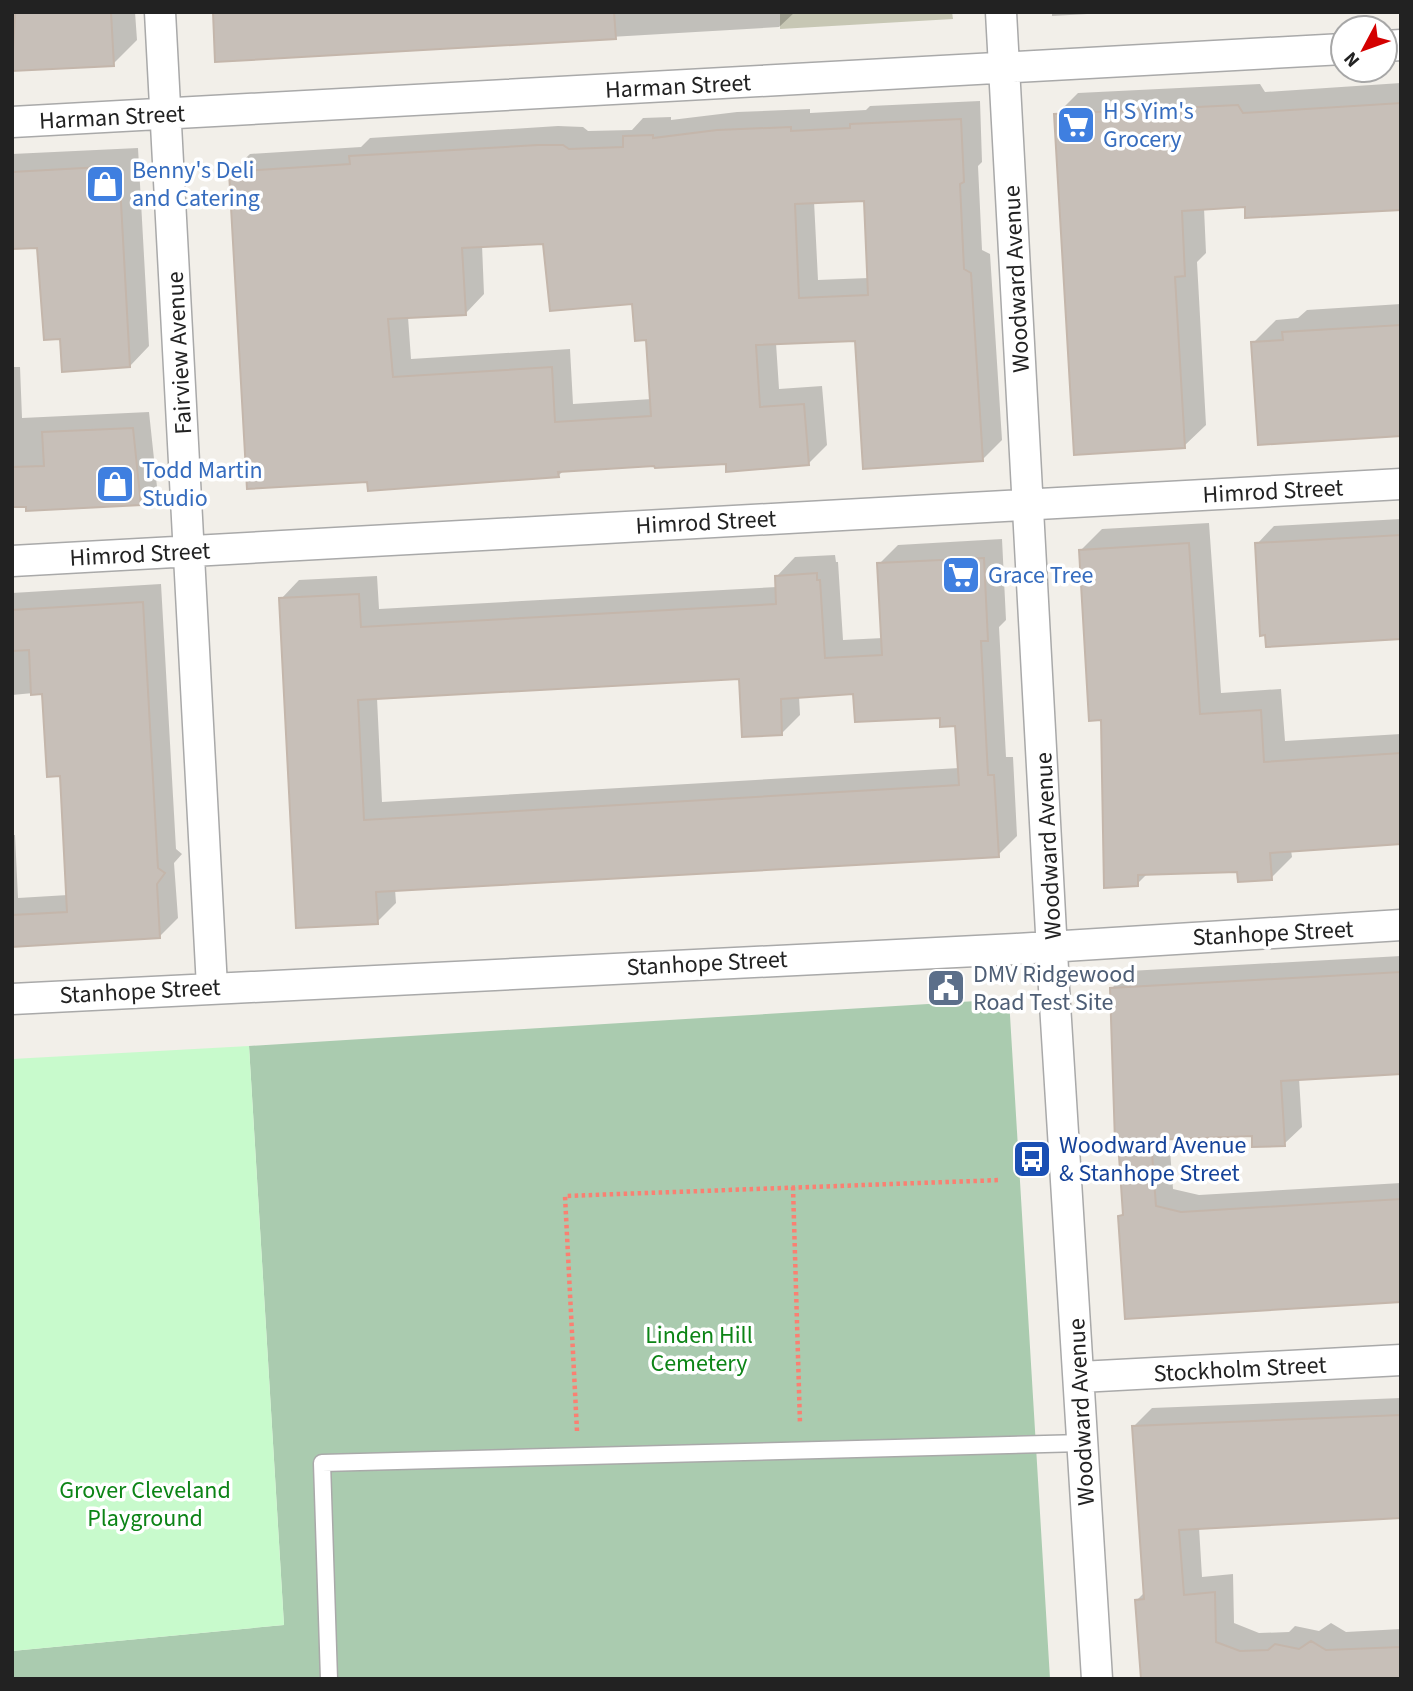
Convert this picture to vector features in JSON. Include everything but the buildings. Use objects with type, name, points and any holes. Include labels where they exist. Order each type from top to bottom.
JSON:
[{"type":"street","name":"Fairview Avenue","points":[[160,12],[212,987]]},
{"type":"street","name":"Woodward Avenue","points":[[1001,12],[1097,1679]]},
{"type":"street","name":"Harman Street","points":[[12,122],[1329,50]]},
{"type":"street","name":"Himrod Street","points":[[12,561],[1401,484]]},
{"type":"street","name":"Stanhope Street","points":[[12,999],[1401,926]]},
{"type":"street","name":"Stockholm Street","points":[[1080,1377],[1401,1360]]},
{"type":"lane","points":[[329,1679],[322,1463],[1083,1443]]},
{"type":"path","points":[[578,1456],[565,1196],[1001,1180]]},
{"type":"path","points":[[793,1187],[800,1450]]},
{"type":"shaded area","points":[[780,12],[952,12],[953,19],[780,29]]},
{"type":"green space","name":"Linden Hill Cemetery","points":[[1009,999],[1050,1679],[12,1679],[12,1651],[284,1625],[249,1046]]},
{"type":"green space","name":"Grover Cleveland Playground","points":[[249,1046],[284,1625],[12,1651],[12,1059]]},
{"type":"place","name":"H S Yim's Grocery","points":[[1076,125]]},
{"type":"place","name":"Benny's Deli and Catering","points":[[105,184]]},
{"type":"place","name":"Todd Martin Studio","points":[[115,484]]},
{"type":"place","name":"Grace Tree","points":[[961,575]]},
{"type":"place","name":"DMV Ridgewood Road Test Site","points":[[946,988]]},
{"type":"place","name":"Woodward Avenue & Stanhope Street","points":[[1032,1159]]}]
